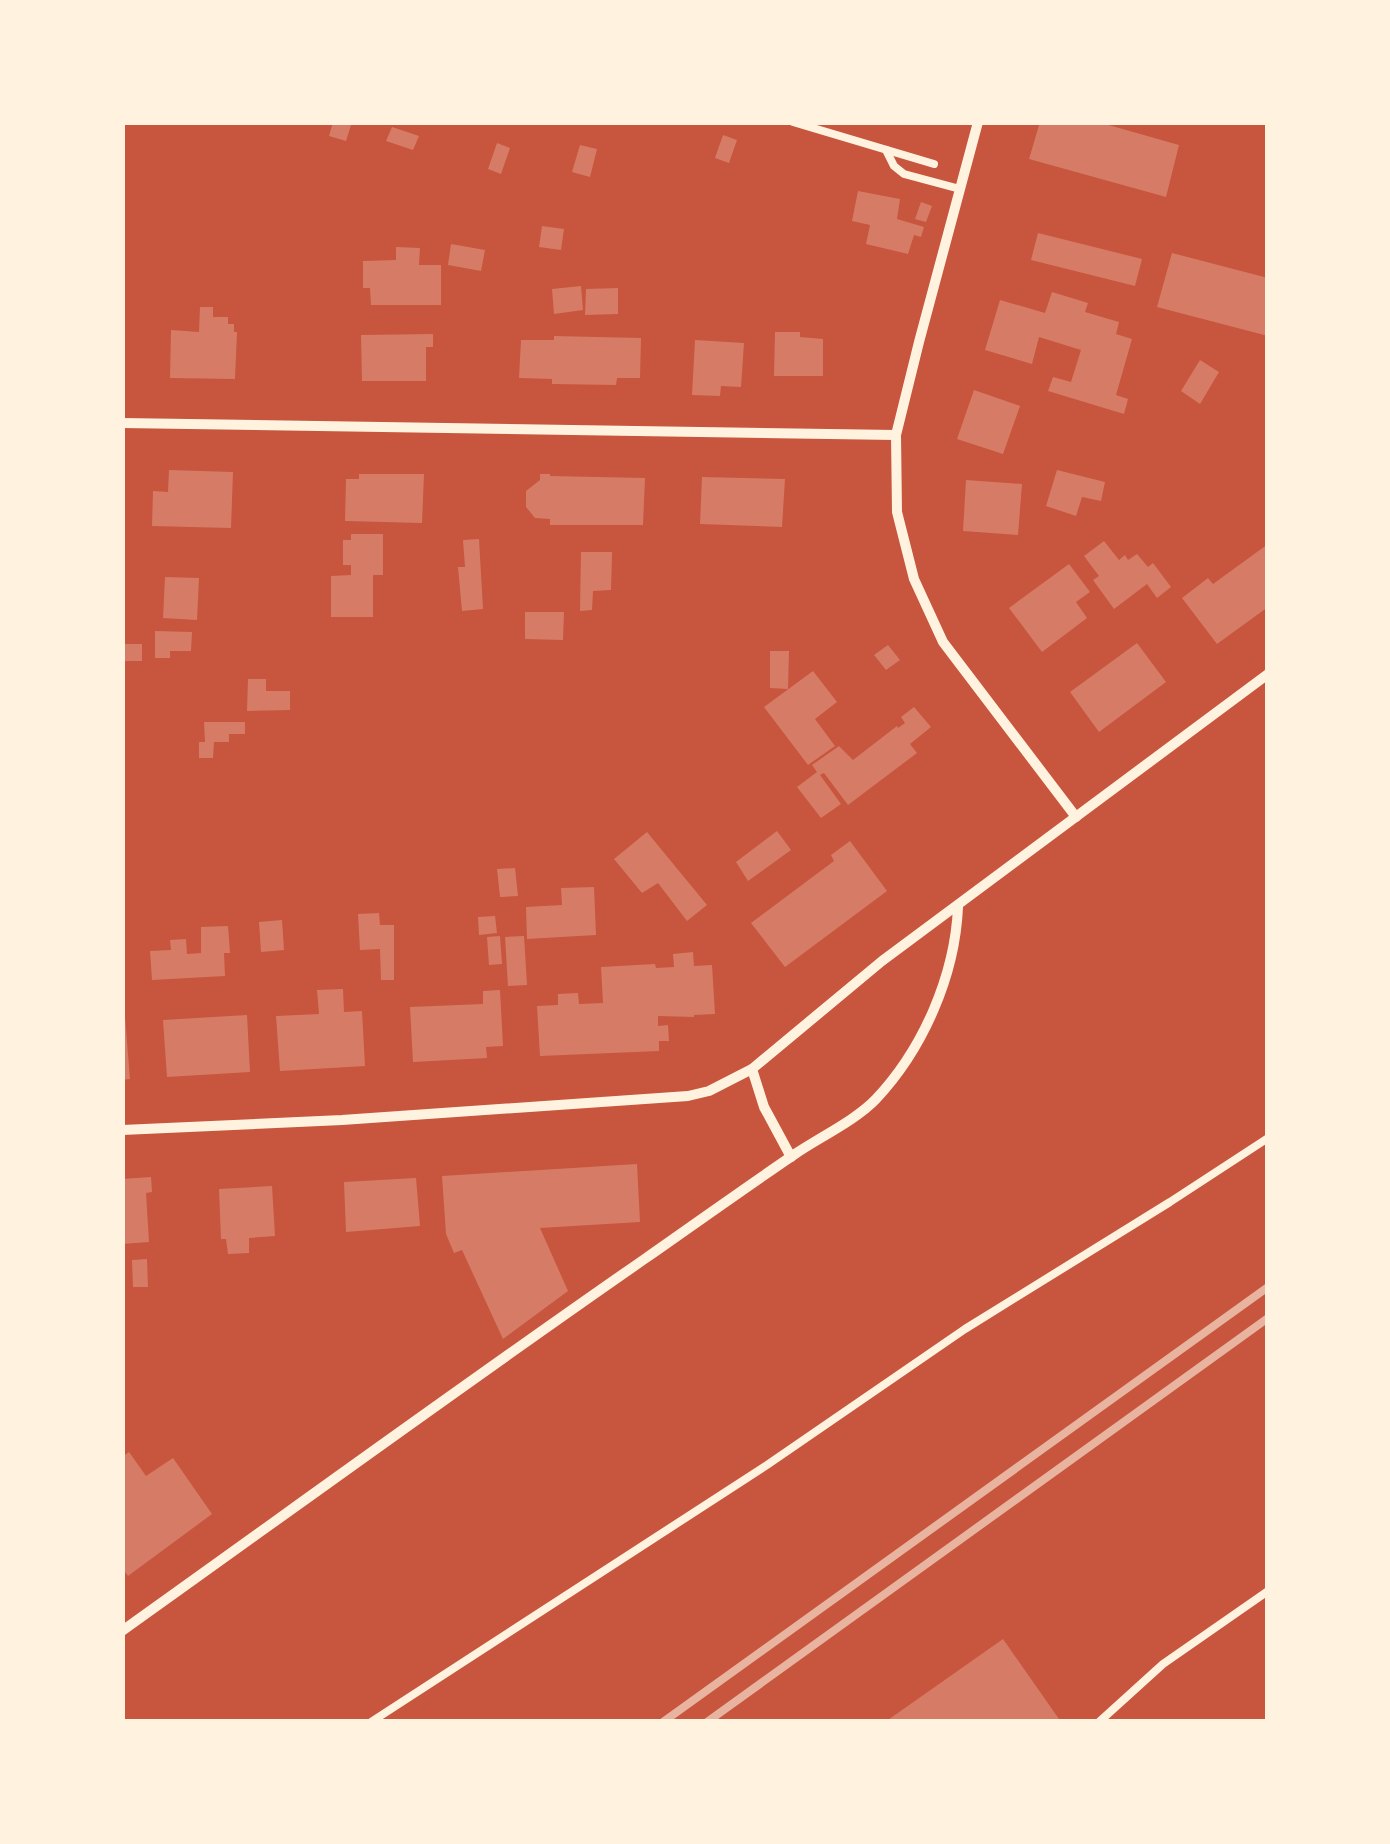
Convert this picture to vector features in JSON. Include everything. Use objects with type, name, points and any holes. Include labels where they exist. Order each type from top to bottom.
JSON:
[{"type":"street","points":[[978,122],[896,436],[897,512],[914,579],[944,642],[1076,816]]},
{"type":"street","points":[[122,423],[896,436]]},
{"type":"street","points":[[122,1130],[342,1120],[688,1096],[709,1091],[752,1069],[882,962],[1268,674]]},
{"type":"street","points":[[122,1631],[468,1382],[872,1103],[918,1044],[950,956],[958,908]]},
{"type":"street","points":[[752,1069],[764,1107],[791,1157]]},
{"type":"lane","points":[[794,122],[934,164]]},
{"type":"lane","points":[[886,150],[894,166],[904,174],[960,189]]},
{"type":"lane","points":[[371,1722],[767,1465],[965,1329],[1268,1138]]},
{"type":"lane","points":[[1099,1722],[1163,1664],[1268,1592]]},
{"type":"building","points":[[333,122],[351,125],[346,141],[329,136]]},
{"type":"building","points":[[1040,122],[1098,122],[1179,145],[1166,197],[1029,159]]},
{"type":"building","points":[[392,127],[419,136],[413,150],[386,141]]},
{"type":"building","points":[[723,135],[737,140],[729,163],[715,158]]},
{"type":"building","points":[[497,143],[510,148],[501,174],[488,169]]},
{"type":"building","points":[[580,145],[597,149],[590,177],[572,172]]},
{"type":"building","points":[[858,191],[900,199],[897,219],[924,227],[921,237],[914,235],[908,254],[866,244],[870,225],[852,221]]},
{"type":"building","points":[[921,202],[932,206],[926,222],[915,219]]},
{"type":"building","points":[[542,226],[564,229],[561,250],[539,247]]},
{"type":"building","points":[[1038,233],[1142,259],[1135,286],[1031,260]]},
{"type":"building","points":[[451,244],[485,250],[481,271],[448,265]]},
{"type":"building","points":[[396,247],[420,248],[419,265],[441,265],[441,305],[371,305],[370,288],[363,288],[363,261],[396,260]]},
{"type":"building","points":[[1172,253],[1268,278],[1268,336],[1157,307]]},
{"type":"building","points":[[581,286],[583,310],[554,314],[552,289]]},
{"type":"building","points":[[618,288],[618,314],[585,315],[586,289]]},
{"type":"building","points":[[1052,292],[1088,303],[1085,312],[1119,322],[1116,334],[1132,339],[1116,395],[1128,399],[1124,414],[1048,391],[1053,377],[1071,382],[1081,350],[1039,337],[1032,364],[985,350],[1000,300],[1045,313]]},
{"type":"building","points":[[200,307],[213,307],[213,317],[228,317],[228,324],[234,324],[235,379],[170,378],[171,330],[199,332]]},
{"type":"building","points":[[775,332],[800,332],[800,337],[823,339],[823,376],[774,376]]},
{"type":"building","points":[[433,334],[433,347],[426,347],[426,381],[362,381],[361,335]]},
{"type":"building","points":[[554,336],[641,338],[640,378],[617,378],[616,385],[552,384],[552,379],[519,378],[521,340],[554,340]]},
{"type":"building","points":[[695,340],[744,343],[741,387],[721,386],[720,396],[692,395]]},
{"type":"building","points":[[1200,360],[1219,372],[1200,404],[1181,391]]},
{"type":"building","points":[[974,390],[1020,406],[1003,454],[957,439]]},
{"type":"building","points":[[169,470],[233,472],[231,528],[152,526],[153,491],[168,492]]},
{"type":"building","points":[[1057,470],[1105,482],[1101,501],[1082,497],[1076,516],[1046,506]]},
{"type":"building","points":[[359,474],[424,474],[422,523],[345,521],[346,479],[359,479]]},
{"type":"building","points":[[540,474],[645,478],[643,525],[550,525],[550,519],[535,518],[526,507],[526,491],[540,480]]},
{"type":"building","points":[[702,477],[785,479],[782,527],[700,524]]},
{"type":"building","points":[[966,480],[1022,484],[1018,535],[963,531]]},
{"type":"building","points":[[351,534],[383,534],[383,575],[373,575],[373,617],[331,617],[331,576],[351,575],[351,565],[343,565],[343,540],[351,540]]},
{"type":"building","points":[[479,539],[483,609],[462,611],[458,567],[465,567],[463,540]]},
{"type":"building","points":[[1104,541],[1119,560],[1137,554],[1148,567],[1153,563],[1171,587],[1157,598],[1147,584],[1114,609],[1093,580],[1099,576],[1084,556]]},
{"type":"building","points":[[1268,544],[1268,607],[1217,644],[1182,598],[1208,578],[1213,584]]},
{"type":"building","points":[[581,552],[612,552],[611,590],[593,591],[592,610],[580,611]]},
{"type":"building","points":[[1069,564],[1090,592],[1076,602],[1087,618],[1042,652],[1009,608]]},
{"type":"building","points":[[165,577],[199,578],[197,620],[163,618]]},
{"type":"building","points":[[525,612],[564,612],[563,640],[525,639]]},
{"type":"building","points":[[155,631],[192,632],[191,651],[170,651],[170,658],[155,658]]},
{"type":"building","points":[[1137,643],[1166,682],[1099,732],[1070,692]]},
{"type":"building","points":[[122,644],[142,644],[142,661],[122,661]]},
{"type":"building","points":[[888,645],[900,660],[886,670],[874,655]]},
{"type":"building","points":[[770,651],[789,651],[788,689],[770,688]]},
{"type":"building","points":[[813,671],[837,702],[815,719],[835,746],[808,765],[764,707]]},
{"type":"building","points":[[248,679],[266,679],[266,691],[290,691],[290,710],[247,711]]},
{"type":"building","points":[[914,707],[931,727],[910,744],[917,753],[848,805],[824,773],[820,775],[841,804],[821,818],[797,787],[817,772],[812,765],[839,746],[853,760],[905,723],[901,717]]},
{"type":"building","points":[[204,722],[245,722],[245,734],[229,734],[229,742],[214,742],[213,758],[199,758],[199,742],[205,742]]},
{"type":"building","points":[[777,831],[791,850],[748,881],[736,862]]},
{"type":"building","points":[[647,832],[707,905],[687,921],[658,883],[642,893],[614,859]]},
{"type":"building","points":[[850,841],[887,891],[785,967],[751,923],[834,861],[831,855]]},
{"type":"building","points":[[515,868],[518,896],[500,897],[497,869]]},
{"type":"building","points":[[594,887],[596,935],[527,939],[526,907],[562,905],[561,888]]},
{"type":"building","points":[[379,913],[380,925],[394,925],[394,980],[381,980],[380,949],[360,950],[358,914]]},
{"type":"building","points":[[495,916],[497,933],[479,935],[478,917]]},
{"type":"building","points":[[282,920],[284,950],[261,952],[259,922]]},
{"type":"building","points":[[228,926],[230,953],[224,953],[225,976],[152,980],[150,951],[171,950],[170,940],[186,939],[187,954],[201,953],[201,927]]},
{"type":"building","points":[[500,936],[502,964],[489,965],[487,937]]},
{"type":"building","points":[[524,936],[527,985],[508,986],[505,937]]},
{"type":"building","points":[[693,952],[694,966],[712,965],[715,1014],[658,1016],[658,1026],[668,1025],[669,1041],[659,1041],[659,1051],[540,1056],[537,1006],[558,1005],[558,994],[578,993],[579,1004],[603,1003],[601,967],[674,967],[673,954]]},
{"type":"building","points":[[343,989],[344,1012],[362,1011],[365,1066],[280,1071],[276,1016],[319,1014],[317,990]]},
{"type":"building","points":[[500,990],[503,1046],[486,1047],[487,1058],[413,1062],[410,1007],[483,1004],[483,991]]},
{"type":"building","points":[[247,1015],[250,1072],[167,1077],[163,1020]]},
{"type":"building","points":[[122,1017],[130,1079],[122,1080]]},
{"type":"building","points":[[637,1164],[640,1222],[540,1228],[568,1291],[503,1339],[462,1250],[454,1253],[446,1234],[442,1176]]},
{"type":"building","points":[[151,1177],[152,1192],[146,1193],[149,1242],[122,1244],[122,1179]]},
{"type":"building","points":[[416,1178],[420,1226],[346,1232],[344,1182]]},
{"type":"building","points":[[272,1186],[275,1236],[249,1238],[249,1253],[228,1254],[226,1239],[221,1239],[219,1189]]},
{"type":"building","points":[[147,1259],[148,1287],[133,1287],[132,1260]]},
{"type":"building","points":[[129,1452],[146,1476],[173,1458],[212,1514],[128,1576],[122,1568],[122,1457]]},
{"type":"building","points":[[1003,1639],[1059,1719],[1056,1722],[885,1722]]},
{"type":"railway","points":[[663,1722],[1268,1287]]},
{"type":"railway","points":[[707,1722],[1268,1318]]}]
